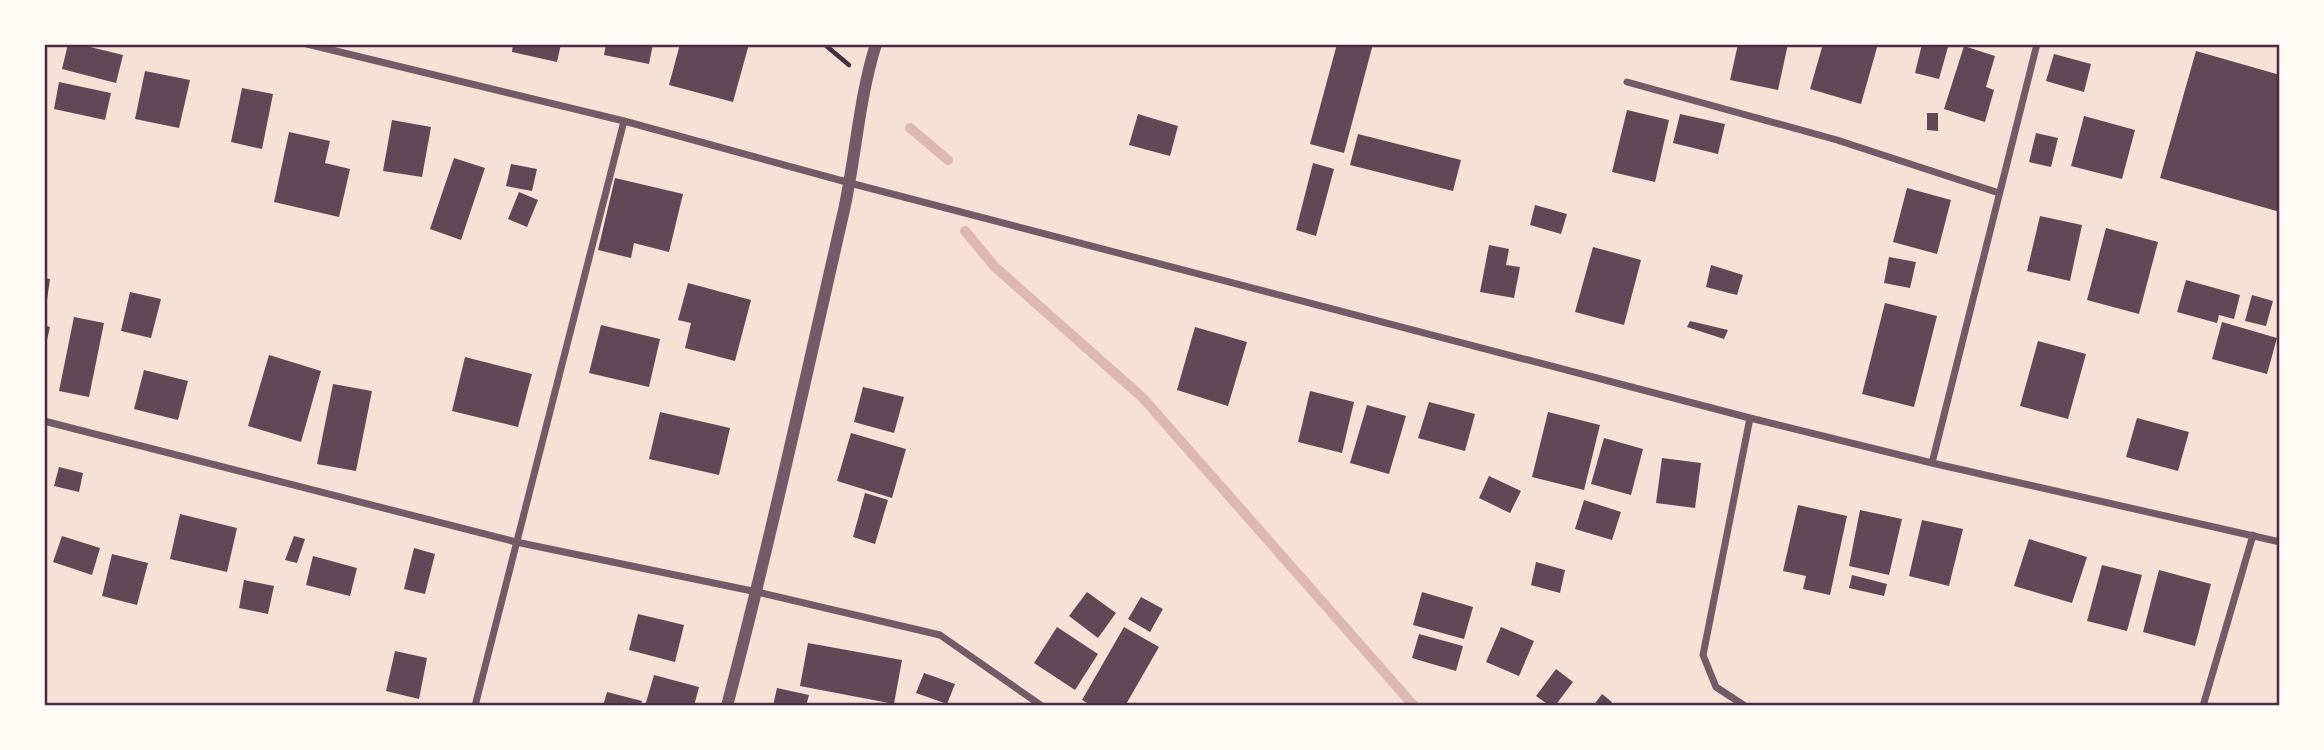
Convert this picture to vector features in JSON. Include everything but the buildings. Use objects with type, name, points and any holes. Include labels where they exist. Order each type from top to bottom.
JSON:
[{"type":"street","points":[[307,44],[624,121],[850,183],[1750,418],[1931,463],[2280,542]]},
{"type":"street","points":[[727,706],[757,592],[850,183],[865,79],[876,44]]},
{"type":"street","points":[[1931,463],[2037,44]]},
{"type":"street","points":[[1626,82],[1838,140],[1999,193]]},
{"type":"street","points":[[475,706],[624,121]]},
{"type":"street","points":[[1745,706],[1716,687],[1703,655],[1750,418]]},
{"type":"street","points":[[44,421],[516,542],[757,592],[940,635],[1042,706]]},
{"type":"street","points":[[2203,706],[2253,535]]},
{"type":"waterway","points":[[910,128],[948,160]]},
{"type":"waterway","points":[[965,231],[995,267],[1142,397],[1414,706]]}]
